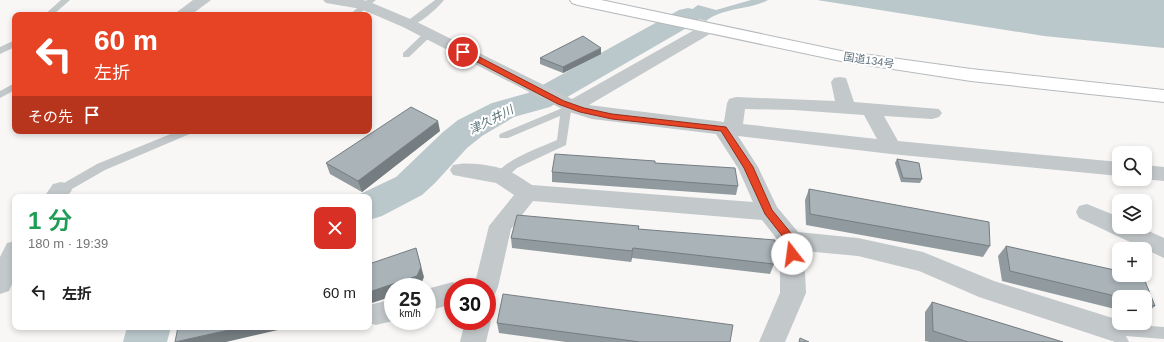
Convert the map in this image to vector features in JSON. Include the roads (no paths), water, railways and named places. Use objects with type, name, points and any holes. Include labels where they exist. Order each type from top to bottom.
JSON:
[{"type":"highway","name":"国道134号","points":[[578,0],[841,56],[971,75],[1164,96]]},
{"type":"street","points":[[185,12],[203,0]]},
{"type":"street","points":[[352,4],[409,24],[567,107],[612,117],[891,148],[1112,168]]},
{"type":"street","points":[[567,107],[709,28]]},
{"type":"street","points":[[840,82],[846,107]]},
{"type":"street","points":[[772,342],[793,293],[792,241],[768,212],[748,167],[728,129],[736,103],[794,104],[932,113]]},
{"type":"street","points":[[871,109],[891,148]]},
{"type":"street","points":[[460,170],[501,176],[528,193],[768,212]]},
{"type":"street","points":[[1152,173],[1164,174]]},
{"type":"street","points":[[485,278],[500,226],[528,193]]},
{"type":"street","points":[[1087,212],[1164,249]]},
{"type":"street","points":[[792,241],[858,247],[923,262],[988,290],[1117,336]]},
{"type":"street","points":[[0,284],[12,257]]},
{"type":"street","points":[[473,342],[476,330]]},
{"type":"lane","points":[[52,12],[66,0]]},
{"type":"lane","points":[[409,24],[440,0]]},
{"type":"lane","points":[[406,55],[428,34]]},
{"type":"lane","points":[[0,51],[12,45]]},
{"type":"lane","points":[[0,95],[12,88]]},
{"type":"lane","points":[[504,136],[567,107]]},
{"type":"lane","points":[[501,176],[513,165],[562,142],[567,107]]},
{"type":"lane","points":[[58,193],[101,167],[181,134]]},
{"type":"lane","points":[[1117,336],[1164,333]]},
{"type":"waterway","name":"津久井川","points":[[372,204],[409,186],[423,174],[455,140],[470,128],[503,110],[539,100],[688,16]]},
{"type":"waterway","name":"津久井川","points":[[145,342],[148,330]]}]
